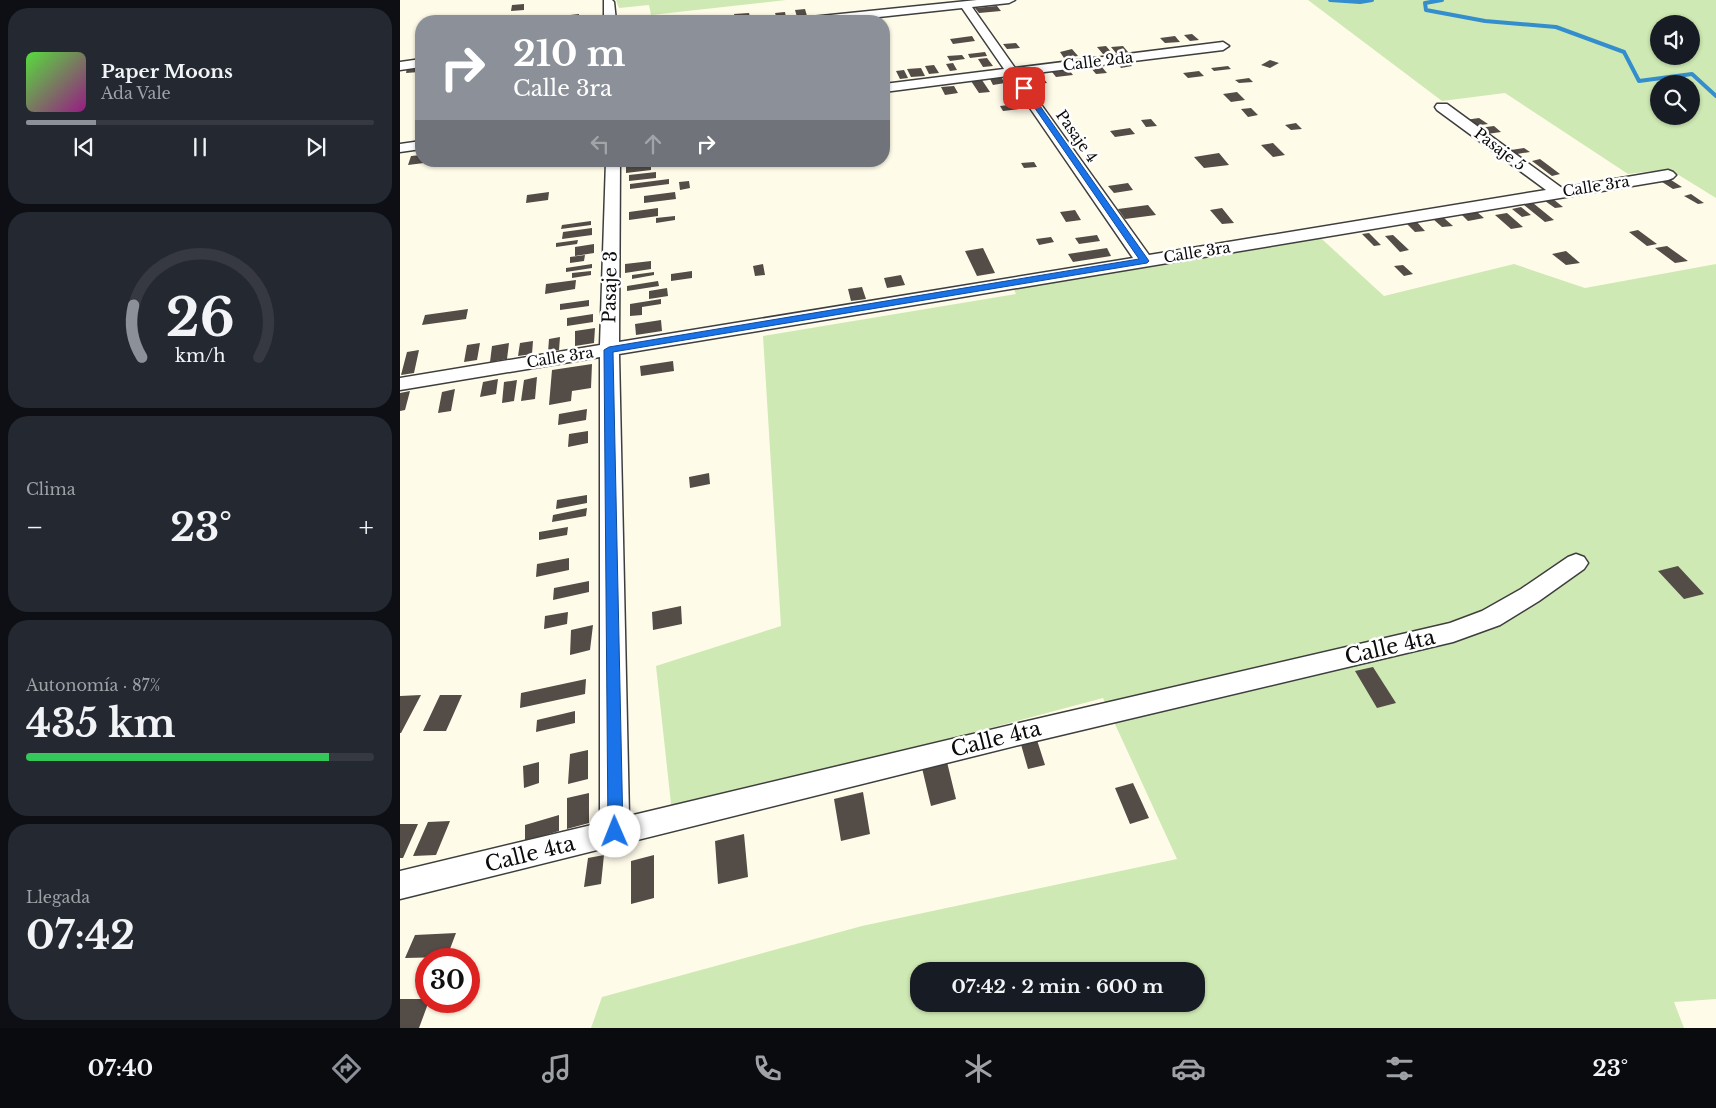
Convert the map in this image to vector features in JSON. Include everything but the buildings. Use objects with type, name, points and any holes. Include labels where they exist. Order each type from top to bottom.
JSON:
[{"type":"street","points":[[869,15],[1009,0]]},
{"type":"street","points":[[608,2],[609,15]]},
{"type":"street","name":"Pasaje 4","points":[[965,5],[1144,261]]},
{"type":"street","name":"Calle 2da","points":[[890,87],[1223,46]]},
{"type":"street","points":[[400,66],[415,64]]},
{"type":"street","name":"Pasaje 5","points":[[1442,107],[1558,192]]},
{"type":"street","points":[[400,148],[415,146]]},
{"type":"street","name":"Pasaje 3","points":[[613,167],[609,350],[615,832]]},
{"type":"street","name":"Calle 3ra","points":[[400,384],[1668,175]]},
{"type":"street","name":"Calle 4ta","points":[[401,887],[615,832],[1019,734],[1453,632],[1491,618],[1530,595],[1576,563]]},
{"type":"green space","points":[[616,0],[786,0],[651,15],[649,5],[619,8]]},
{"type":"green space","points":[[1308,0],[1716,0],[1716,198],[1669,169],[1628,174],[1505,93],[1442,101]]},
{"type":"green space","points":[[1312,230],[1384,296],[1514,264],[1585,288],[1716,264],[1716,999],[1674,1002],[1684,1028],[591,1028],[602,997],[862,926],[1177,859],[1103,698],[672,813],[656,666],[781,626],[763,336],[1016,294],[1011,284]]},
{"type":"waterway","points":[[1330,0],[1360,2],[1372,0]]},
{"type":"waterway","points":[[1442,0],[1425,3],[1426,10],[1485,21],[1556,27],[1624,52],[1639,81],[1692,74],[1716,96]]},
{"type":"route","points":[[615,832],[609,350],[1144,261],[1024,88]]}]
